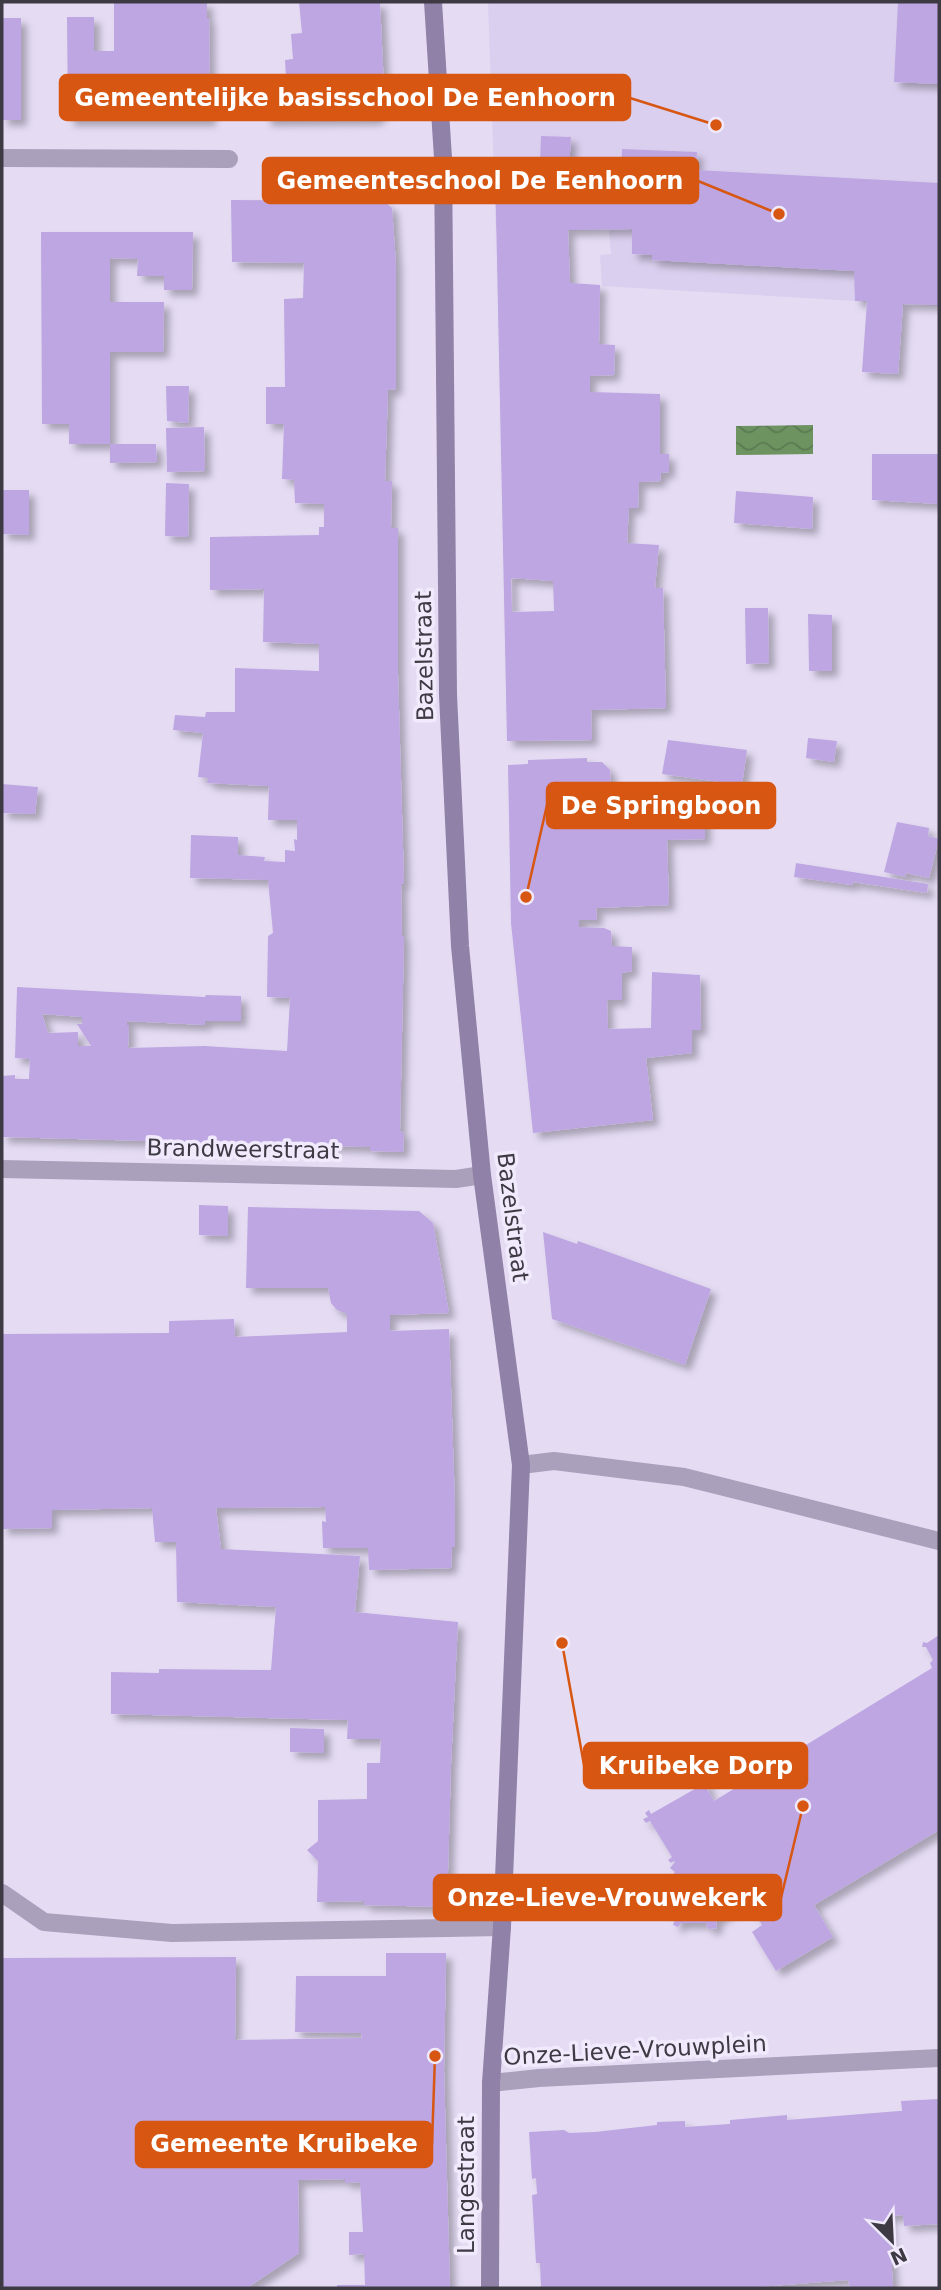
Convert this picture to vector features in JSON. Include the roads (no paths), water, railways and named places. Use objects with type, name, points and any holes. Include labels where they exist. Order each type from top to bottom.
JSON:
[{"type":"main road","name":"Bazelstraat","points":[[433,2],[443,158],[448,695],[460,946],[482,1175],[499,1307]]},
{"type":"main road","name":"Onze-Lieve-Vrouwplein","points":[[491,2083],[502,1927],[521,1465],[499,1307]]},
{"type":"main road","name":"Langestraat","points":[[490,2288],[491,2083]]},
{"type":"street","points":[[2,159],[229,159]]},
{"type":"street","name":"Brandweerstraat","points":[[2,1169],[442,1178],[482,1175]]},
{"type":"street","points":[[521,1465],[554,1461],[684,1477],[939,1541]]},
{"type":"street","points":[[2,1893],[44,1922],[172,1933],[502,1927]]},
{"type":"street","name":"Onze-Lieve-Vrouwplein","points":[[491,2083],[539,2078],[939,2058]]},
{"type":"water","points":[[813,425],[813,454],[736,455],[736,426]]},
{"type":"place","name":"Gemeentelijke basisschool De Eenhoorn","points":[[716,125]]},
{"type":"place","name":"Gemeenteschool De Eenhoorn","points":[[779,214]]},
{"type":"place","name":"De Springboon","points":[[526,897]]},
{"type":"place","name":"Kruibeke Dorp","points":[[562,1643]]},
{"type":"place","name":"Onze-Lieve-Vrouwekerk","points":[[803,1806]]},
{"type":"place","name":"Gemeente Kruibeke","points":[[435,2056]]}]
